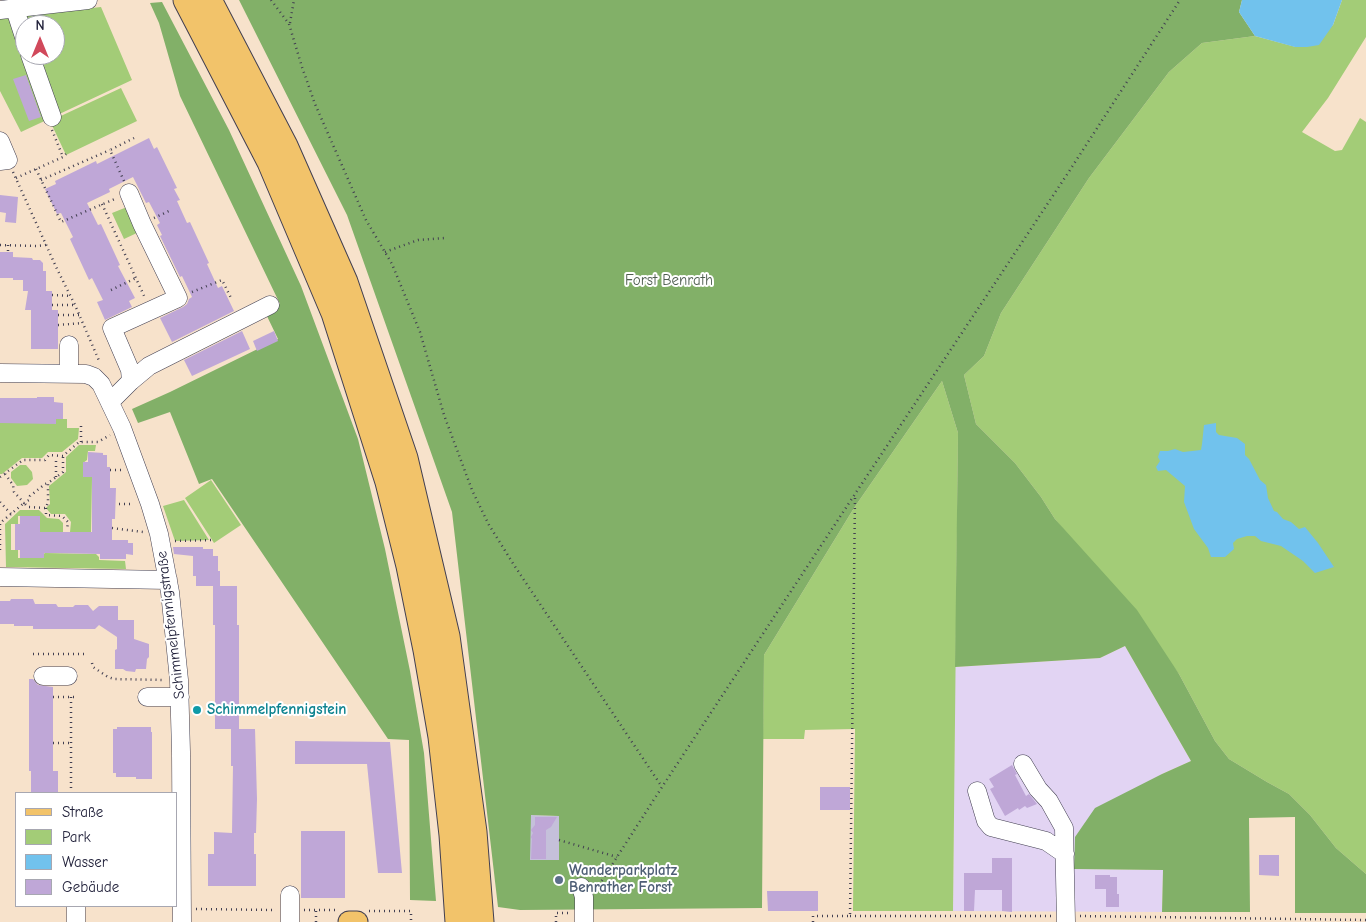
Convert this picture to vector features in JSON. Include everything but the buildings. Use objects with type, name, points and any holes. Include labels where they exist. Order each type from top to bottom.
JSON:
[{"type":"highway","points":[[186,0],[208,12],[285,146],[345,282],[405,458],[447,636],[463,834],[481,922]]},
{"type":"highway","points":[[458,922],[463,834]]},
{"type":"main road","points":[[349,922],[357,922]]},
{"type":"street","points":[[15,23],[7,10],[88,0]]},
{"type":"street","points":[[34,65],[52,117]]},
{"type":"street","points":[[0,141],[4,160]]},
{"type":"street","points":[[129,193],[178,298],[112,328],[130,370],[131,382]]},
{"type":"street","points":[[110,402],[149,366],[270,305]]},
{"type":"street","points":[[69,345],[69,374]]},
{"type":"street","points":[[0,373],[86,374],[94,377],[101,384]]},
{"type":"street","name":"Schimmelpfennigstraße","points":[[101,384],[122,428],[150,504],[161,540],[170,592],[180,688],[179,812],[182,922]]},
{"type":"street","points":[[0,577],[168,580]]},
{"type":"street","points":[[43,676],[68,676]]},
{"type":"street","points":[[146,697],[180,688]]},
{"type":"street","points":[[1023,764],[1038,789],[1049,800],[1064,828],[1066,919]]},
{"type":"street","points":[[977,791],[986,821],[991,827],[1046,841],[1065,854]]},
{"type":"street","points":[[290,895],[290,922]]},
{"type":"street","points":[[76,907],[76,922]]},
{"type":"path","points":[[271,0],[290,24],[315,104],[366,220],[392,264],[420,332],[444,415],[472,490],[489,525],[662,787]]},
{"type":"path","points":[[290,24],[294,0]]},
{"type":"path","points":[[556,922],[556,913],[584,905],[599,885],[1180,0]]},
{"type":"path","points":[[16,178],[64,155],[48,119],[52,117]]},
{"type":"path","points":[[41,180],[134,138]]},
{"type":"path","points":[[36,169],[61,222],[129,193],[110,150]]},
{"type":"path","points":[[4,160],[16,178],[76,305],[100,362],[101,384]]},
{"type":"path","points":[[102,204],[150,311]]},
{"type":"path","points":[[385,252],[418,240],[445,238]]},
{"type":"path","points":[[0,245],[46,245]]},
{"type":"path","points":[[8,245],[8,252]]},
{"type":"path","points":[[111,290],[136,278]]},
{"type":"path","points":[[178,298],[222,280],[231,298]]},
{"type":"path","points":[[52,295],[71,296]]},
{"type":"path","points":[[52,305],[76,305]]},
{"type":"path","points":[[58,315],[80,315]]},
{"type":"path","points":[[58,325],[82,322]]},
{"type":"path","points":[[81,426],[81,442]]},
{"type":"path","points":[[0,477],[23,460],[44,460],[49,455],[63,456],[79,442],[98,442],[122,428]]},
{"type":"path","points":[[0,550],[0,523],[29,500],[30,496],[63,472],[63,456]]},
{"type":"path","points":[[56,461],[56,477]]},
{"type":"path","points":[[5,474],[13,485],[14,492],[28,507],[46,508]]},
{"type":"path","points":[[48,484],[46,515],[62,516],[68,522],[68,530]]},
{"type":"path","points":[[850,916],[855,494]]},
{"type":"path","points":[[0,502],[11,514]]},
{"type":"path","points":[[112,528],[161,540],[213,540]]},
{"type":"path","points":[[33,654],[84,654]]},
{"type":"path","points":[[92,663],[93,667],[114,679],[180,688]]},
{"type":"path","points":[[53,697],[77,697]]},
{"type":"path","points":[[71,697],[71,789]]},
{"type":"path","points":[[53,743],[71,743]]},
{"type":"path","points":[[559,840],[617,857]]},
{"type":"path","points":[[316,910],[316,922]]},
{"type":"path","points":[[813,922],[813,916],[1366,920]]},
{"type":"shaded area","points":[[1125,646],[1191,761],[1162,774],[1075,869],[1163,870],[1162,912],[953,911],[955,667],[1100,658]]},
{"type":"shaded area","points":[[530,815],[559,816],[559,860],[530,860]]},
{"type":"green space","name":"Forst Benrath","points":[[239,0],[1242,0],[1239,12],[1255,36],[1202,43],[1169,72],[1089,178],[1001,313],[984,356],[964,375],[976,424],[1015,463],[1055,519],[1137,610],[1179,674],[1215,741],[1229,759],[1289,794],[1310,815],[1336,848],[1366,874],[1366,913],[1295,913],[1295,817],[1249,818],[1250,912],[1162,912],[1163,870],[1074,869],[1075,837],[1095,808],[1191,761],[1125,646],[1100,658],[955,667],[958,433],[942,381],[854,508],[764,655],[762,908],[520,910],[498,907],[452,512],[347,215]],"holes":[[[531,815],[559,816],[559,860],[530,860]]]},
{"type":"green space","points":[[1342,0],[1366,0],[1366,37],[1328,98],[1302,132],[1335,151],[1342,150],[1360,118],[1366,122],[1366,874],[1336,848],[1310,815],[1289,794],[1229,759],[1215,741],[1179,674],[1055,519],[1015,463],[976,424],[964,375],[984,356],[1001,313],[1089,178],[1169,72],[1202,43],[1255,36],[1296,47],[1333,25]]},
{"type":"green space","points":[[162,2],[229,130],[301,286],[358,439],[385,549],[410,671],[424,753],[436,901],[410,900],[409,740],[388,739],[212,479],[199,484],[170,412],[138,423],[132,409],[278,339],[265,312],[280,304],[180,96],[159,23],[150,3]]},
{"type":"green space","points":[[101,7],[132,80],[21,132],[0,91],[0,18],[15,16],[15,65],[65,65],[65,15],[28,15]]},
{"type":"green space","points":[[121,88],[137,121],[66,155],[50,121]]},
{"type":"green space","points":[[127,207],[139,232],[124,239],[112,213]]},
{"type":"green space","points":[[942,381],[958,433],[953,911],[853,911],[855,729],[805,730],[804,739],[763,739],[764,655],[854,508]]},
{"type":"green space","points":[[67,419],[67,428],[79,428],[78,439],[62,452],[48,452],[42,458],[22,458],[0,474],[0,423]]},
{"type":"green space","points":[[79,445],[96,445],[95,451],[88,451],[87,460],[83,463],[83,476],[94,476],[92,479],[91,532],[70,532],[71,522],[65,514],[51,514],[46,508],[50,504],[49,486],[66,472],[66,457]]},
{"type":"green space","points":[[20,465],[26,465],[32,472],[33,479],[27,485],[17,486],[11,478],[11,472]]},
{"type":"green space","points":[[211,480],[241,525],[214,543],[185,498]]},
{"type":"green space","points":[[184,500],[209,540],[175,541],[163,506]]},
{"type":"green space","points":[[20,510],[39,510],[47,518],[59,519],[63,523],[63,532],[38,532],[38,516],[18,516],[18,524],[11,524],[11,550],[18,550],[18,558],[41,558],[45,553],[96,554],[99,560],[125,561],[126,569],[6,567],[5,524]]},
{"type":"water","points":[[1242,0],[1342,0],[1333,25],[1319,45],[1295,47],[1255,36],[1239,12]]},
{"type":"water","points":[[1216,423],[1216,432],[1219,435],[1237,438],[1245,444],[1245,455],[1260,480],[1266,485],[1268,498],[1274,511],[1299,529],[1305,527],[1334,567],[1315,573],[1303,561],[1281,546],[1261,541],[1255,536],[1237,539],[1233,543],[1234,549],[1225,557],[1211,557],[1208,548],[1194,529],[1184,502],[1185,486],[1166,470],[1158,471],[1156,467],[1160,461],[1158,457],[1160,451],[1175,449],[1183,452],[1201,450],[1204,425]]},
{"type":"place","name":"Schimmelpfennigstein","points":[[197,710]]},
{"type":"place","name":"Wanderparkplatz Benrather Forst","points":[[559,880]]}]
